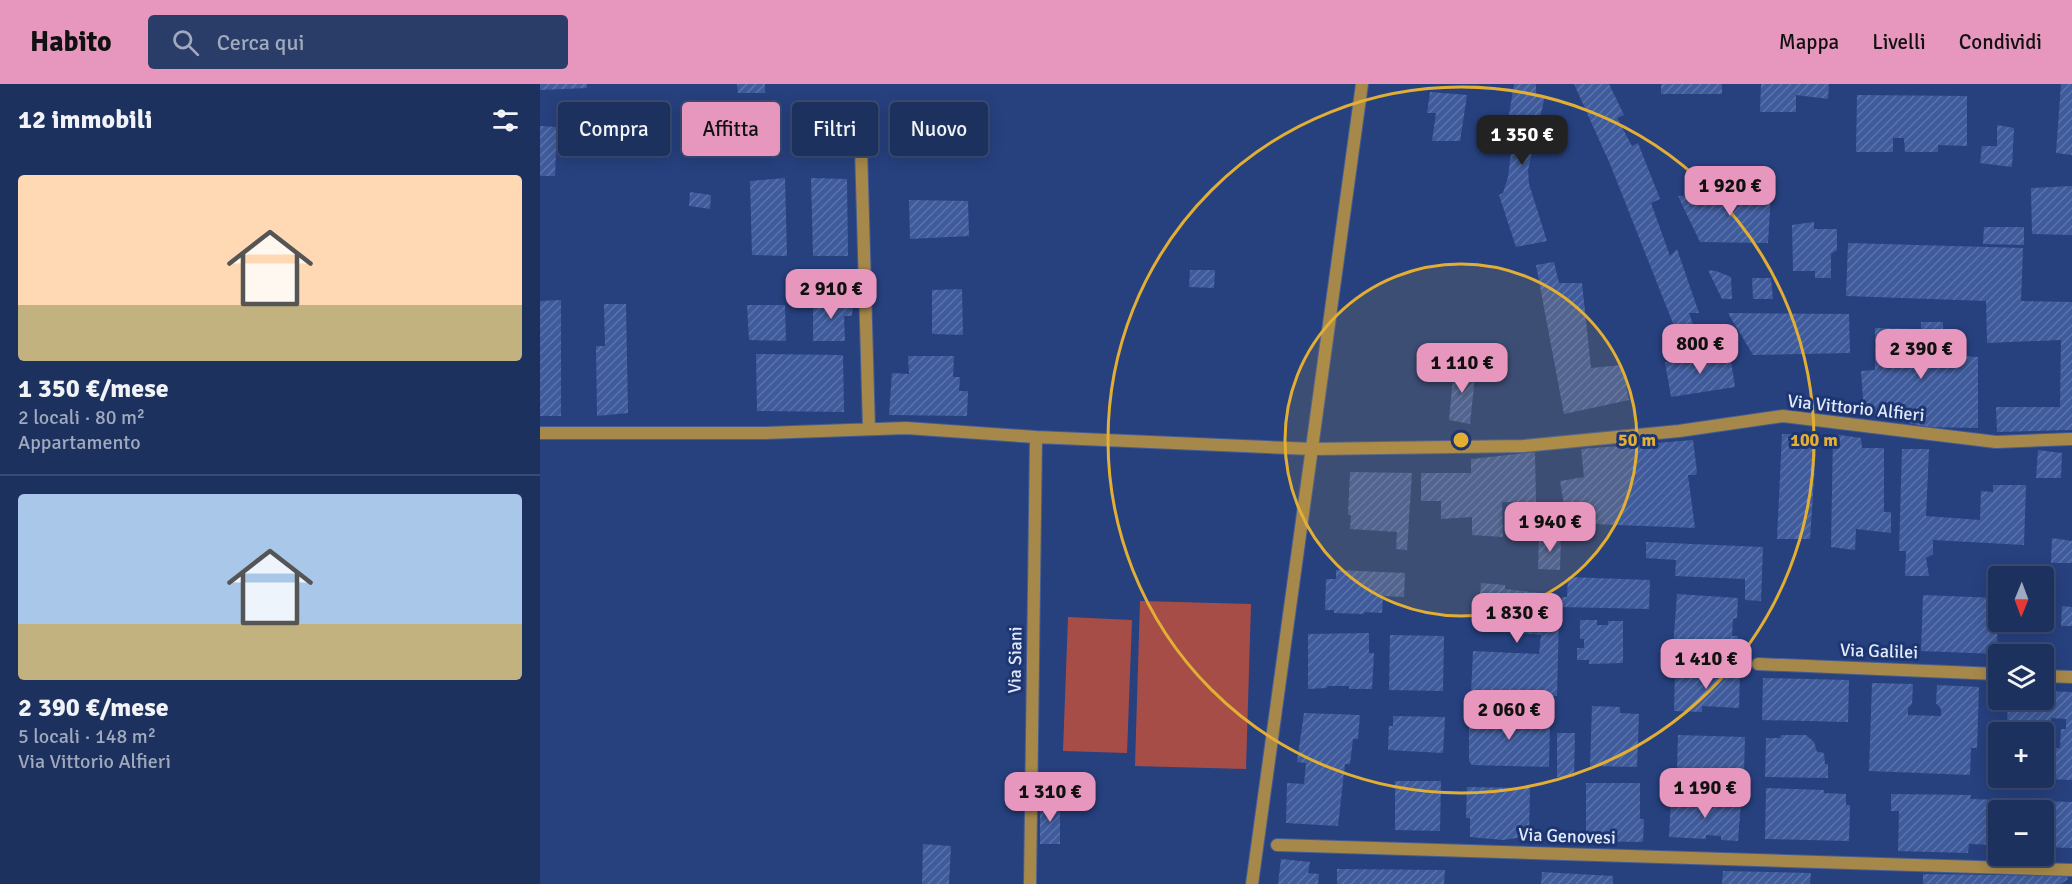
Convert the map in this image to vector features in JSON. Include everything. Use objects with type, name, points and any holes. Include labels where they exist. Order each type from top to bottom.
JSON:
[{"type":"street","points":[[1252,884],[1362,84]]},
{"type":"street","points":[[861,156],[869,429]]},
{"type":"street","points":[[806,279],[865,279]]},
{"type":"street","name":"Via Vittorio Alfieri","points":[[540,433],[765,433],[906,428],[1035,437],[1313,449],[1523,446],[1679,430],[1783,416],[1996,442],[2072,439]]},
{"type":"street","name":"Via Siani","points":[[1030,884],[1035,437]]},
{"type":"street","name":"Via Galilei","points":[[1758,663],[1988,674]]},
{"type":"street","points":[[2054,676],[2072,677]]},
{"type":"street","name":"Via Genovesi","points":[[1278,845],[2072,870]]},
{"type":"shaded area","points":[[1140,601],[1251,604],[1246,769],[1135,766]]},
{"type":"shaded area","points":[[1068,617],[1132,620],[1127,753],[1063,751]]},
{"type":"building","points":[[540,84],[587,84],[587,88],[540,90]]},
{"type":"building","points":[[737,84],[765,84],[765,93],[738,93]]},
{"type":"building","points":[[1514,84],[1536,84],[1536,96],[1545,96],[1528,170],[1529,184],[1547,241],[1516,247],[1499,195],[1503,193],[1508,177],[1511,152],[1503,152]]},
{"type":"building","points":[[1574,84],[1609,84],[1624,115],[1617,118],[1632,146],[1638,143],[1660,199],[1651,203],[1670,256],[1677,249],[1699,313],[1689,313],[1699,341],[1680,341],[1610,164]]},
{"type":"building","points":[[1661,84],[1722,84],[1722,94],[1661,94]]},
{"type":"building","points":[[1761,84],[1829,84],[1828,99],[1796,95],[1796,112],[1760,112]]},
{"type":"building","points":[[2061,84],[2072,84],[2072,155],[2056,153]]},
{"type":"building","points":[[1430,92],[1467,95],[1460,141],[1432,141],[1436,113],[1427,113]]},
{"type":"building","points":[[1857,95],[1967,96],[1967,146],[1938,145],[1938,152],[1905,152],[1904,138],[1893,138],[1893,152],[1856,152]]},
{"type":"building","points":[[738,100],[769,100],[769,102],[738,102]]},
{"type":"building","points":[[1997,125],[2014,128],[2012,167],[1980,163],[1982,146],[1997,146]]},
{"type":"building","points":[[540,126],[557,127],[555,176],[540,176]]},
{"type":"building","points":[[785,178],[787,256],[752,255],[750,181]]},
{"type":"building","points":[[811,178],[847,179],[848,256],[813,256]]},
{"type":"building","points":[[2072,186],[2072,235],[2032,234],[2031,188]]},
{"type":"building","points":[[690,192],[711,195],[710,209],[689,206]]},
{"type":"building","points":[[1771,193],[1768,243],[1700,242],[1678,196]]},
{"type":"building","points":[[909,200],[968,201],[969,236],[910,239]]},
{"type":"building","points":[[1814,222],[1814,229],[1837,229],[1837,250],[1831,254],[1831,278],[1815,278],[1815,271],[1793,271],[1792,225]]},
{"type":"building","points":[[1984,227],[2024,227],[2024,245],[1983,244]]},
{"type":"building","points":[[1848,243],[2023,248],[2021,301],[2072,302],[2072,430],[1997,432],[1996,407],[2060,407],[2061,340],[1987,343],[1986,301],[1846,296]]},
{"type":"building","points":[[1554,262],[1559,283],[1582,283],[1591,368],[1622,365],[1629,400],[1564,414],[1536,265]]},
{"type":"building","points":[[1190,270],[1215,270],[1214,288],[1189,287]]},
{"type":"building","points":[[1708,270],[1731,277],[1732,299],[1722,299]]},
{"type":"building","points":[[1752,278],[1771,278],[1773,299],[1753,299]]},
{"type":"building","points":[[962,289],[963,335],[932,334],[932,290]]},
{"type":"building","points":[[853,299],[852,316],[844,316],[845,341],[813,341],[813,302]]},
{"type":"building","points":[[561,300],[561,416],[540,416],[540,301]]},
{"type":"building","points":[[604,304],[626,304],[628,413],[597,416],[596,346],[605,346]]},
{"type":"building","points":[[747,305],[785,305],[786,341],[749,340]]},
{"type":"building","points":[[1728,313],[1849,314],[1850,353],[1753,355]]},
{"type":"building","points":[[1921,322],[1943,322],[1943,355],[1978,357],[1978,428],[1927,427],[1864,413],[1861,371],[1875,370],[1875,328],[1921,329]]},
{"type":"building","points":[[756,354],[843,355],[844,412],[757,411]]},
{"type":"building","points":[[1730,355],[1735,387],[1671,397],[1665,362]]},
{"type":"building","points":[[908,356],[954,356],[953,377],[960,377],[959,391],[968,391],[967,416],[889,415],[892,373],[909,374]]},
{"type":"building","points":[[1454,367],[1476,367],[1470,424],[1449,420]]},
{"type":"building","points":[[1782,434],[1817,434],[1810,539],[1777,539]]},
{"type":"building","points":[[1833,434],[1861,438],[1862,448],[1884,448],[1884,512],[1891,512],[1891,533],[1856,529],[1855,550],[1831,547]]},
{"type":"building","points":[[1693,440],[1697,472],[1696,475],[1688,475],[1695,528],[1567,523],[1560,481],[1584,477],[1581,449]]},
{"type":"building","points":[[1902,449],[1929,449],[1926,516],[1980,520],[1981,491],[1993,492],[1993,485],[2026,485],[2024,545],[1933,540],[1933,554],[1926,558],[1929,576],[1905,576],[1906,551],[1899,551]]},
{"type":"building","points":[[2038,450],[2062,453],[2061,478],[2036,478]]},
{"type":"building","points":[[1535,452],[1536,502],[1502,502],[1503,537],[1472,535],[1472,517],[1441,519],[1441,501],[1421,501],[1421,473],[1471,473],[1471,459]]},
{"type":"building","points":[[1350,472],[1412,473],[1407,550],[1396,549],[1397,532],[1350,529],[1351,515],[1348,515]]},
{"type":"building","points":[[1539,537],[1561,538],[1560,570],[1538,569]]},
{"type":"building","points":[[2052,538],[2072,541],[2072,563],[2051,563]]},
{"type":"building","points":[[1646,542],[1763,547],[1761,601],[1745,600],[1745,579],[1675,576],[1676,560],[1646,558]]},
{"type":"building","points":[[1336,570],[1405,573],[1404,597],[1383,596],[1382,613],[1334,613],[1334,610],[1325,610],[1326,579],[1336,579]]},
{"type":"building","points":[[1568,577],[1650,580],[1649,609],[1562,607],[1562,597],[1567,597]]},
{"type":"building","points":[[1481,583],[1505,585],[1505,589],[1549,594],[1547,614],[1559,615],[1557,696],[1471,693],[1473,651],[1539,654],[1541,635],[1477,629]]},
{"type":"building","points":[[1677,594],[1738,598],[1737,618],[1733,619],[1732,636],[1738,636],[1737,652],[1673,648]]},
{"type":"building","points":[[1923,595],[1988,598],[1988,632],[1997,632],[1997,644],[1988,644],[1988,654],[1921,651]]},
{"type":"building","points":[[2062,606],[2072,607],[2072,626],[2061,626]]},
{"type":"building","points":[[1580,620],[1597,620],[1597,625],[1608,625],[1608,621],[1623,621],[1623,663],[1589,664],[1589,660],[1577,660],[1577,648],[1584,648],[1584,639],[1580,639]]},
{"type":"building","points":[[1369,633],[1369,653],[1374,653],[1372,689],[1327,686],[1327,688],[1308,689],[1308,634]]},
{"type":"building","points":[[1390,635],[1444,636],[1443,691],[1389,690]]},
{"type":"building","points":[[1675,670],[1740,672],[1739,708],[1702,706],[1702,712],[1674,711]]},
{"type":"building","points":[[1763,678],[1849,680],[1848,722],[1762,720]]},
{"type":"building","points":[[1872,683],[1913,684],[1912,704],[1908,708],[1908,715],[1941,716],[1941,709],[1936,703],[1937,685],[1979,687],[1977,748],[1971,748],[1970,775],[1869,771]]},
{"type":"building","points":[[2054,691],[2072,692],[2072,780],[2054,779],[2054,748],[2060,748],[2061,729],[2066,729],[2066,719],[2051,718],[2051,722],[2007,722],[2008,710],[2054,710]]},
{"type":"building","points":[[1592,706],[1620,707],[1620,713],[1639,714],[1637,767],[1590,766]]},
{"type":"building","points":[[1304,713],[1360,715],[1358,739],[1353,739],[1350,764],[1345,764],[1338,826],[1286,823],[1287,783],[1304,784],[1306,763],[1297,762]]},
{"type":"building","points":[[1476,715],[1548,718],[1550,721],[1549,767],[1472,765],[1469,761],[1469,718]]},
{"type":"building","points":[[1393,716],[1445,717],[1443,753],[1388,750],[1389,726],[1393,726]]},
{"type":"building","points":[[1557,733],[1575,733],[1574,777],[1557,777]]},
{"type":"building","points":[[1678,735],[1745,737],[1744,771],[1677,769]]},
{"type":"building","points":[[1781,735],[1806,735],[1814,742],[1817,752],[1824,754],[1825,764],[1828,764],[1828,778],[1765,777],[1766,738],[1780,738]]},
{"type":"building","points":[[1395,781],[1441,781],[1440,831],[1395,830]]},
{"type":"building","points":[[1586,783],[1640,783],[1640,819],[1644,819],[1643,841],[1586,841]]},
{"type":"building","points":[[1467,787],[1530,788],[1529,836],[1503,840],[1470,837],[1470,818],[1466,818]]},
{"type":"building","points":[[1766,788],[1824,790],[1824,793],[1846,794],[1846,805],[1850,805],[1849,841],[1765,839]]},
{"type":"building","points":[[1891,794],[1971,795],[1970,799],[2004,800],[1988,800],[1988,845],[1969,844],[1968,853],[1898,851],[1899,811],[1891,811]]},
{"type":"building","points":[[1689,796],[1741,802],[1738,841],[1721,840],[1721,836],[1706,835],[1706,839],[1669,837],[1671,799],[1688,800]]},
{"type":"building","points":[[2054,801],[2072,802],[2072,848],[2054,847]]},
{"type":"building","points":[[1040,803],[1060,803],[1060,844],[1040,844]]},
{"type":"building","points":[[923,844],[951,846],[949,884],[922,884]]},
{"type":"building","points":[[1281,859],[1310,862],[1308,873],[1319,874],[1318,884],[1278,884]]},
{"type":"building","points":[[1337,869],[1445,870],[1444,884],[1337,884]]},
{"type":"building","points":[[1723,871],[1811,873],[1810,884],[1722,884]]},
{"type":"building","points":[[1542,872],[1613,876],[1613,884],[1541,884]]},
{"type":"building","points":[[1923,874],[2067,876],[2068,879],[2061,884],[1923,884]]}]
